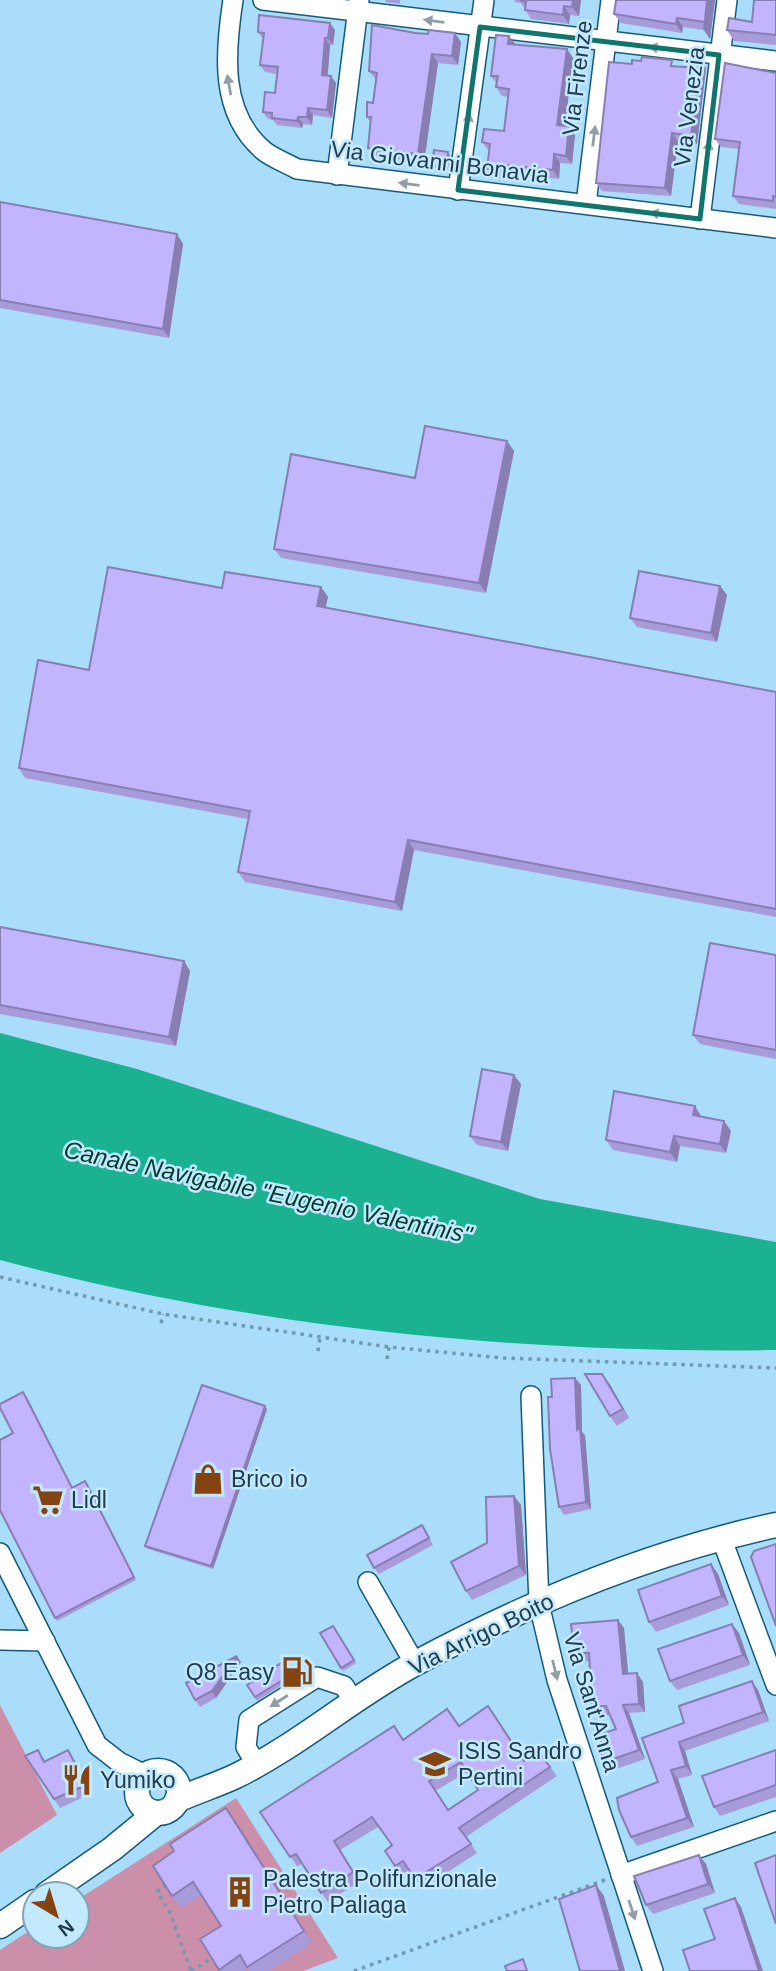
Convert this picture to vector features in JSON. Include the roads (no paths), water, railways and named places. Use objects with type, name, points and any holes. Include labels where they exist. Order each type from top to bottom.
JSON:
[{"type":"main road","name":"Via Arrigo Boito","points":[[145,1796],[169,1810],[178,1793],[236,1776],[415,1664],[539,1604],[622,1568],[721,1537],[776,1525]]},
{"type":"main road","points":[[68,1880],[113,1849],[132,1830],[145,1796],[165,1772],[178,1793]]},
{"type":"main road","points":[[0,1926],[21,1912]]},
{"type":"street","name":"Via Giovanni Bonavia","points":[[233,0],[226,64],[235,112],[247,133],[265,152],[297,169],[776,228]]},
{"type":"street","points":[[263,0],[358,6],[481,27],[776,61]]},
{"type":"street","points":[[458,190],[484,0]]},
{"type":"street","name":"Via Firenze","points":[[586,204],[611,0]]},
{"type":"street","name":"Via Venezia","points":[[700,219],[727,0]]},
{"type":"street","points":[[337,175],[358,6]]},
{"type":"street","name":"Via Sant'Anna","points":[[531,1396],[539,1604],[558,1680],[653,1971]]},
{"type":"street","points":[[721,1537],[776,1685]]},
{"type":"street","points":[[0,1553],[97,1745],[119,1762],[145,1796]]},
{"type":"street","points":[[368,1582],[415,1664]]},
{"type":"street","points":[[0,1640],[45,1641]]},
{"type":"street","points":[[256,1764],[246,1747],[249,1720],[317,1677],[344,1686],[354,1702]]},
{"type":"street","points":[[621,1875],[776,1821]]},
{"type":"water","name":"Canale Navigabile \"Eugenio Valentinis\"","points":[[0,1033],[137,1069],[540,1199],[776,1242],[776,1350],[582,1347],[385,1332],[190,1303],[0,1260]]},
{"type":"place","name":"Brico io","points":[[208,1479]]},
{"type":"place","name":"Lidl","points":[[48,1500]]},
{"type":"place","name":"Q8 Easy","points":[[297,1672]]},
{"type":"place","name":"ISIS Sandro Pertini","points":[[435,1764]]},
{"type":"place","name":"Yumiko","points":[[77,1780]]},
{"type":"place","name":"Palestra Polifunzionale Pietro Paliaga","points":[[240,1892]]}]
